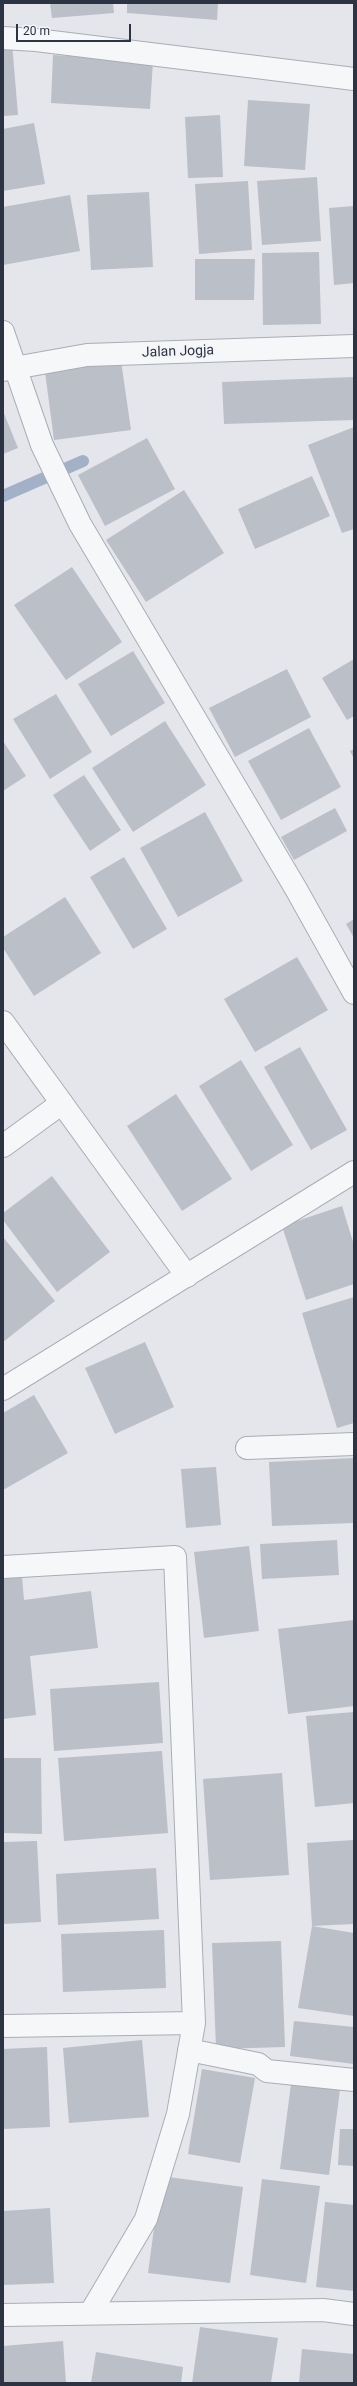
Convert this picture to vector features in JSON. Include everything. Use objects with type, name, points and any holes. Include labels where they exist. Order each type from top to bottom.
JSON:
[{"type":"street","points":[[3,38],[36,40],[354,79]]},
{"type":"street","points":[[3,332],[8,368],[42,445],[80,524],[292,882],[354,993]]},
{"type":"street","name":"Jalan Jogja","points":[[8,368],[87,355],[354,346]]},
{"type":"street","points":[[3,1022],[187,1276]]},
{"type":"street","points":[[3,1146],[62,1102]]},
{"type":"street","points":[[3,1389],[354,1172]]},
{"type":"street","points":[[246,1448],[354,1444]]},
{"type":"street","points":[[3,1567],[175,1557],[194,2023],[178,2114],[146,2219],[91,2312]]},
{"type":"street","points":[[3,2026],[194,2023]]},
{"type":"street","points":[[189,2050],[258,2064],[267,2071],[354,2080]]},
{"type":"street","points":[[3,2315],[91,2312],[322,2310],[354,2314]]},
{"type":"building","points":[[50,3],[113,3],[114,13],[52,18]]},
{"type":"building","points":[[127,3],[218,3],[217,20],[127,13]]},
{"type":"building","points":[[12,43],[18,115],[3,116],[3,44]]},
{"type":"building","points":[[53,55],[153,61],[150,109],[51,103]]},
{"type":"building","points":[[248,100],[310,104],[305,170],[244,166]]},
{"type":"building","points":[[220,115],[223,177],[188,178],[185,117]]},
{"type":"building","points":[[34,123],[45,184],[3,191],[3,129]]},
{"type":"building","points":[[317,177],[321,241],[262,245],[257,181]]},
{"type":"building","points":[[248,181],[252,250],[199,254],[195,184]]},
{"type":"building","points":[[149,192],[153,267],[91,270],[87,195]]},
{"type":"building","points":[[70,195],[80,251],[3,265],[3,207]]},
{"type":"building","points":[[354,206],[354,283],[334,285],[329,208]]},
{"type":"building","points":[[319,252],[321,324],[263,325],[262,253]]},
{"type":"building","points":[[195,259],[255,259],[254,300],[195,300]]},
{"type":"building","points":[[121,361],[131,430],[54,440],[45,372]]},
{"type":"building","points":[[354,377],[354,420],[224,424],[222,382]]},
{"type":"building","points":[[3,411],[18,448],[3,454]]},
{"type":"building","points":[[354,427],[354,529],[342,533],[308,445]]},
{"type":"building","points":[[147,438],[175,489],[105,526],[78,475]]},
{"type":"building","points":[[312,476],[330,516],[255,549],[238,509]]},
{"type":"building","points":[[184,490],[224,553],[146,602],[106,540]]},
{"type":"building","points":[[72,567],[122,642],[66,680],[14,605]]},
{"type":"building","points":[[133,651],[165,703],[111,736],[78,684]]},
{"type":"building","points":[[354,659],[354,716],[347,720],[322,678]]},
{"type":"building","points":[[287,669],[311,717],[235,757],[209,708]]},
{"type":"building","points":[[56,694],[92,752],[50,779],[13,719]]},
{"type":"building","points":[[165,721],[206,785],[133,832],[92,768]]},
{"type":"building","points":[[309,728],[341,787],[281,820],[248,761]]},
{"type":"building","points":[[3,741],[26,776],[3,791]]},
{"type":"building","points":[[354,749],[354,759],[350,751]]},
{"type":"building","points":[[84,775],[121,830],[90,851],[53,795]]},
{"type":"building","points":[[335,808],[347,831],[294,860],[281,837]]},
{"type":"building","points":[[205,812],[243,881],[178,917],[140,848]]},
{"type":"building","points":[[124,857],[167,929],[133,949],[90,877]]},
{"type":"building","points":[[65,897],[101,953],[34,996],[3,948],[3,937]]},
{"type":"building","points":[[354,919],[354,938],[346,924]]},
{"type":"building","points":[[297,957],[328,1010],[255,1052],[224,999]]},
{"type":"building","points":[[300,1047],[347,1130],[311,1150],[264,1067]]},
{"type":"building","points":[[241,1060],[293,1145],[251,1171],[199,1086]]},
{"type":"building","points":[[176,1094],[232,1179],[182,1211],[127,1126]]},
{"type":"building","points":[[52,1176],[110,1252],[57,1292],[3,1220],[3,1213]]},
{"type":"building","points":[[342,1206],[354,1245],[354,1284],[306,1300],[282,1226]]},
{"type":"building","points":[[3,1237],[55,1301],[3,1342]]},
{"type":"building","points":[[354,1297],[354,1423],[337,1428],[302,1313]]},
{"type":"building","points":[[145,1342],[174,1407],[115,1434],[85,1368]]},
{"type":"building","points":[[34,1395],[68,1453],[3,1490],[3,1413]]},
{"type":"building","points":[[354,1458],[354,1523],[272,1526],[269,1462]]},
{"type":"building","points":[[216,1467],[221,1525],[186,1528],[181,1469]]},
{"type":"building","points":[[337,1540],[339,1575],[262,1579],[260,1544]]},
{"type":"building","points":[[249,1546],[259,1631],[204,1638],[194,1552]]},
{"type":"building","points":[[22,1576],[24,1600],[91,1591],[98,1648],[30,1656],[36,1715],[3,1719],[3,1578]]},
{"type":"building","points":[[354,1620],[354,1706],[288,1714],[278,1629]]},
{"type":"building","points":[[159,1682],[163,1743],[54,1751],[50,1689]]},
{"type":"building","points":[[354,1712],[354,1803],[315,1807],[306,1716]]},
{"type":"building","points":[[162,1751],[168,1833],[64,1841],[58,1758]]},
{"type":"building","points":[[3,1758],[41,1758],[42,1834],[3,1833]]},
{"type":"building","points":[[282,1773],[289,1875],[210,1880],[203,1779]]},
{"type":"building","points":[[354,1840],[354,1924],[312,1926],[307,1843]]},
{"type":"building","points":[[37,1841],[41,1922],[3,1924],[3,1842]]},
{"type":"building","points":[[156,1868],[159,1919],[58,1925],[56,1874]]},
{"type":"building","points":[[312,1926],[354,1933],[354,2016],[298,2008]]},
{"type":"building","points":[[164,1930],[166,1988],[63,1992],[61,1934]]},
{"type":"building","points":[[281,1941],[285,2047],[216,2049],[212,1943]]},
{"type":"building","points":[[294,2021],[354,2027],[354,2064],[290,2056]]},
{"type":"building","points":[[142,2040],[149,2117],[69,2123],[63,2048]]},
{"type":"building","points":[[47,2047],[50,2127],[3,2129],[3,2049]]},
{"type":"building","points":[[202,2069],[255,2078],[240,2163],[188,2154]]},
{"type":"building","points":[[292,2076],[341,2082],[329,2175],[280,2169]]},
{"type":"building","points":[[340,2129],[354,2129],[354,2166],[338,2165]]},
{"type":"building","points":[[161,2176],[243,2187],[230,2283],[148,2273]]},
{"type":"building","points":[[262,2179],[320,2186],[306,2283],[250,2275]]},
{"type":"building","points":[[325,2202],[354,2205],[354,2291],[316,2287]]},
{"type":"building","points":[[50,2208],[54,2283],[3,2285],[3,2211]]},
{"type":"building","points":[[200,2327],[278,2338],[271,2383],[192,2383]]},
{"type":"building","points":[[63,2341],[66,2383],[3,2383],[3,2346]]},
{"type":"building","points":[[302,2349],[354,2354],[354,2383],[299,2383]]},
{"type":"building","points":[[96,2352],[183,2367],[181,2383],[91,2383]]},
{"type":"waterway","points":[[3,496],[83,461]]}]
